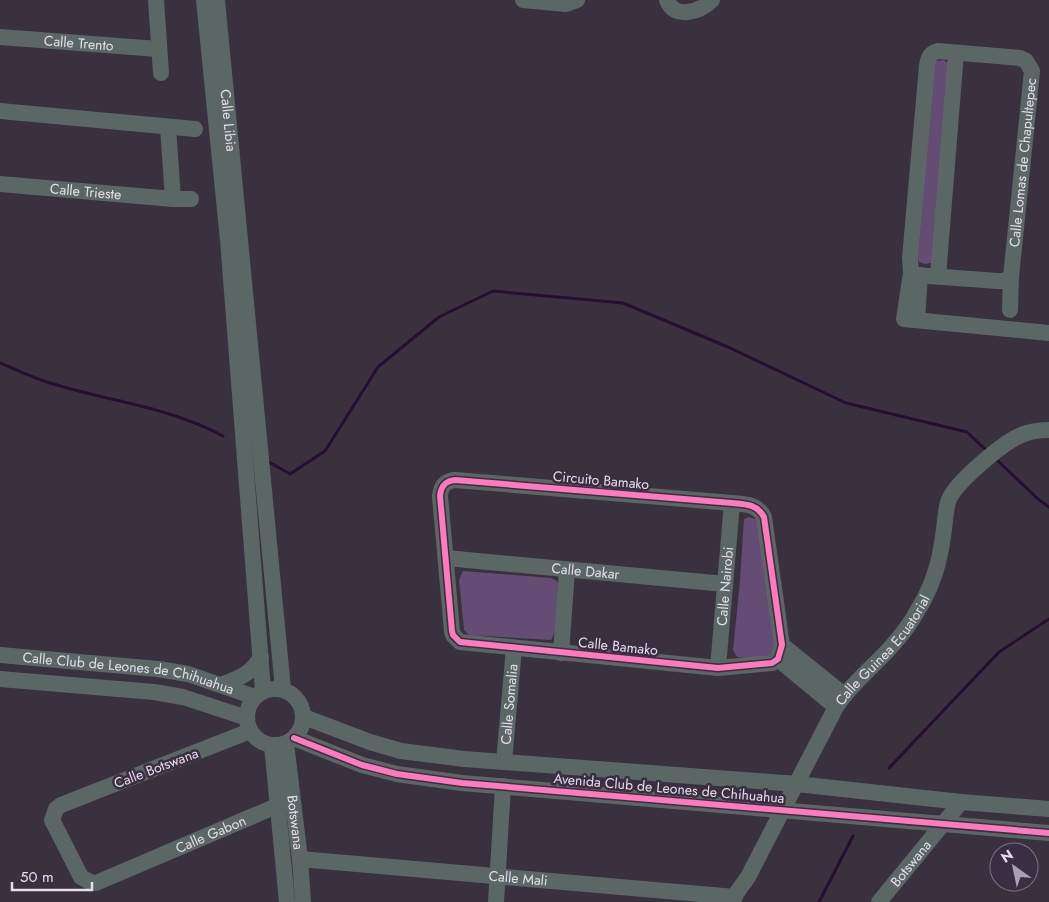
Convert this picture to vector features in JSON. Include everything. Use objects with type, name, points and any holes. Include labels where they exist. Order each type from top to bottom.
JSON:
[{"type":"street","points":[[156,0],[161,73]]},
{"type":"street","name":"Calle Libia","points":[[204,0],[234,240]]},
{"type":"street","name":"Calle Libia","points":[[217,0],[234,240]]},
{"type":"street","points":[[523,0],[566,4],[577,0]]},
{"type":"street","points":[[666,0],[671,9],[676,12],[693,12],[712,0]]},
{"type":"street","name":"Calle Trento","points":[[0,37],[158,49]]},
{"type":"street","name":"Calle Lomas de Chapultepec","points":[[1010,310],[1011,277],[1032,71],[1026,62],[1020,58],[938,51],[930,55],[928,59],[910,258],[916,274],[911,319],[1049,333]]},
{"type":"street","points":[[938,276],[956,53]]},
{"type":"street","points":[[0,111],[195,129]]},
{"type":"street","points":[[168,127],[172,199]]},
{"type":"street","name":"Calle Trieste","points":[[0,184],[191,199]]},
{"type":"street","points":[[234,240],[261,657],[259,694]]},
{"type":"street","points":[[234,240],[283,689]]},
{"type":"street","points":[[916,274],[998,281],[1005,281],[1011,277]]},
{"type":"street","name":"Calle Guinea Ecuatorial","points":[[733,899],[748,877],[840,701],[889,649],[908,626],[921,605],[936,569],[943,538],[948,500],[968,475],[1007,442],[1034,431],[1049,430]]},
{"type":"street","name":"Circuito Bamako","points":[[444,484],[455,480],[732,503],[756,507],[764,517],[780,652]]},
{"type":"street","name":"Calle Bamako","points":[[444,484],[440,490],[440,496],[452,631],[456,639],[465,643],[718,668],[772,663],[780,652]]},
{"type":"street","name":"Calle Nairobi","points":[[718,668],[732,503]]},
{"type":"street","name":"Calle Dakar","points":[[446,558],[725,584]]},
{"type":"street","points":[[561,653],[567,570]]},
{"type":"street","name":"Calle Somalia","points":[[504,762],[514,648]]},
{"type":"street","points":[[780,652],[840,701]]},
{"type":"street","name":"Calle Club de Leones de Chihuahua","points":[[0,655],[158,668],[188,674],[259,694]]},
{"type":"street","points":[[223,684],[251,672],[261,657]]},
{"type":"street","name":"Calle Club de Leones de Chihuahua","points":[[0,679],[154,692],[183,697],[248,724]]},
{"type":"street","points":[[273,688],[283,689],[298,699],[304,717],[301,728],[284,742],[264,743],[256,738],[248,724],[247,710],[259,694],[273,688]]},
{"type":"street","name":"Avenida Club de Leones de Chihuahua","points":[[304,717],[370,742],[401,751],[504,762],[797,784],[961,802],[1049,809]]},
{"type":"street","name":"Calle Botswana","points":[[61,805],[248,724]]},
{"type":"street","name":"Avenida Club de Leones de Chihuahua","points":[[284,742],[396,774],[503,786],[1049,833]]},
{"type":"street","name":"Botswana","points":[[284,742],[279,805],[287,898]]},
{"type":"street","name":"Botswana","points":[[284,742],[300,858],[303,902]]},
{"type":"street","points":[[496,902],[503,786]]},
{"type":"street","name":"Botswana","points":[[879,902],[961,802]]},
{"type":"street","name":"Calle Gabon","points":[[61,805],[56,809],[52,820],[81,877],[96,883],[279,805]]},
{"type":"street","name":"Calle Mali","points":[[300,858],[733,899]]},
{"type":"street","points":[[272,902],[287,898]]},
{"type":"shaded area","points":[[944,60],[948,64],[933,260],[931,263],[925,264],[919,262],[918,258],[934,61]]},
{"type":"shaded area","points":[[749,517],[758,520],[777,652],[773,660],[737,657],[733,650],[744,519]]},
{"type":"shaded area","points":[[463,571],[551,578],[557,581],[559,586],[555,632],[551,640],[469,635],[464,630],[459,580]]},
{"type":"waterway","points":[[267,461],[290,474],[325,451],[378,367],[439,317],[493,291],[623,303],[728,347],[846,403],[967,432],[985,449]]},
{"type":"waterway","points":[[0,363],[50,383],[182,418],[223,436]]},
{"type":"waterway","points":[[998,461],[1049,507]]},
{"type":"waterway","points":[[889,768],[999,652],[1049,619]]},
{"type":"waterway","points":[[819,902],[853,836]]},
{"type":"cycle path","points":[[455,480],[737,503],[746,504],[758,509],[764,517],[782,645],[778,659],[772,663],[718,668],[460,642],[453,635],[452,631],[440,496],[444,485],[455,480]]},
{"type":"cycle path","points":[[294,738],[362,765],[397,774],[462,783],[1049,833]]}]
